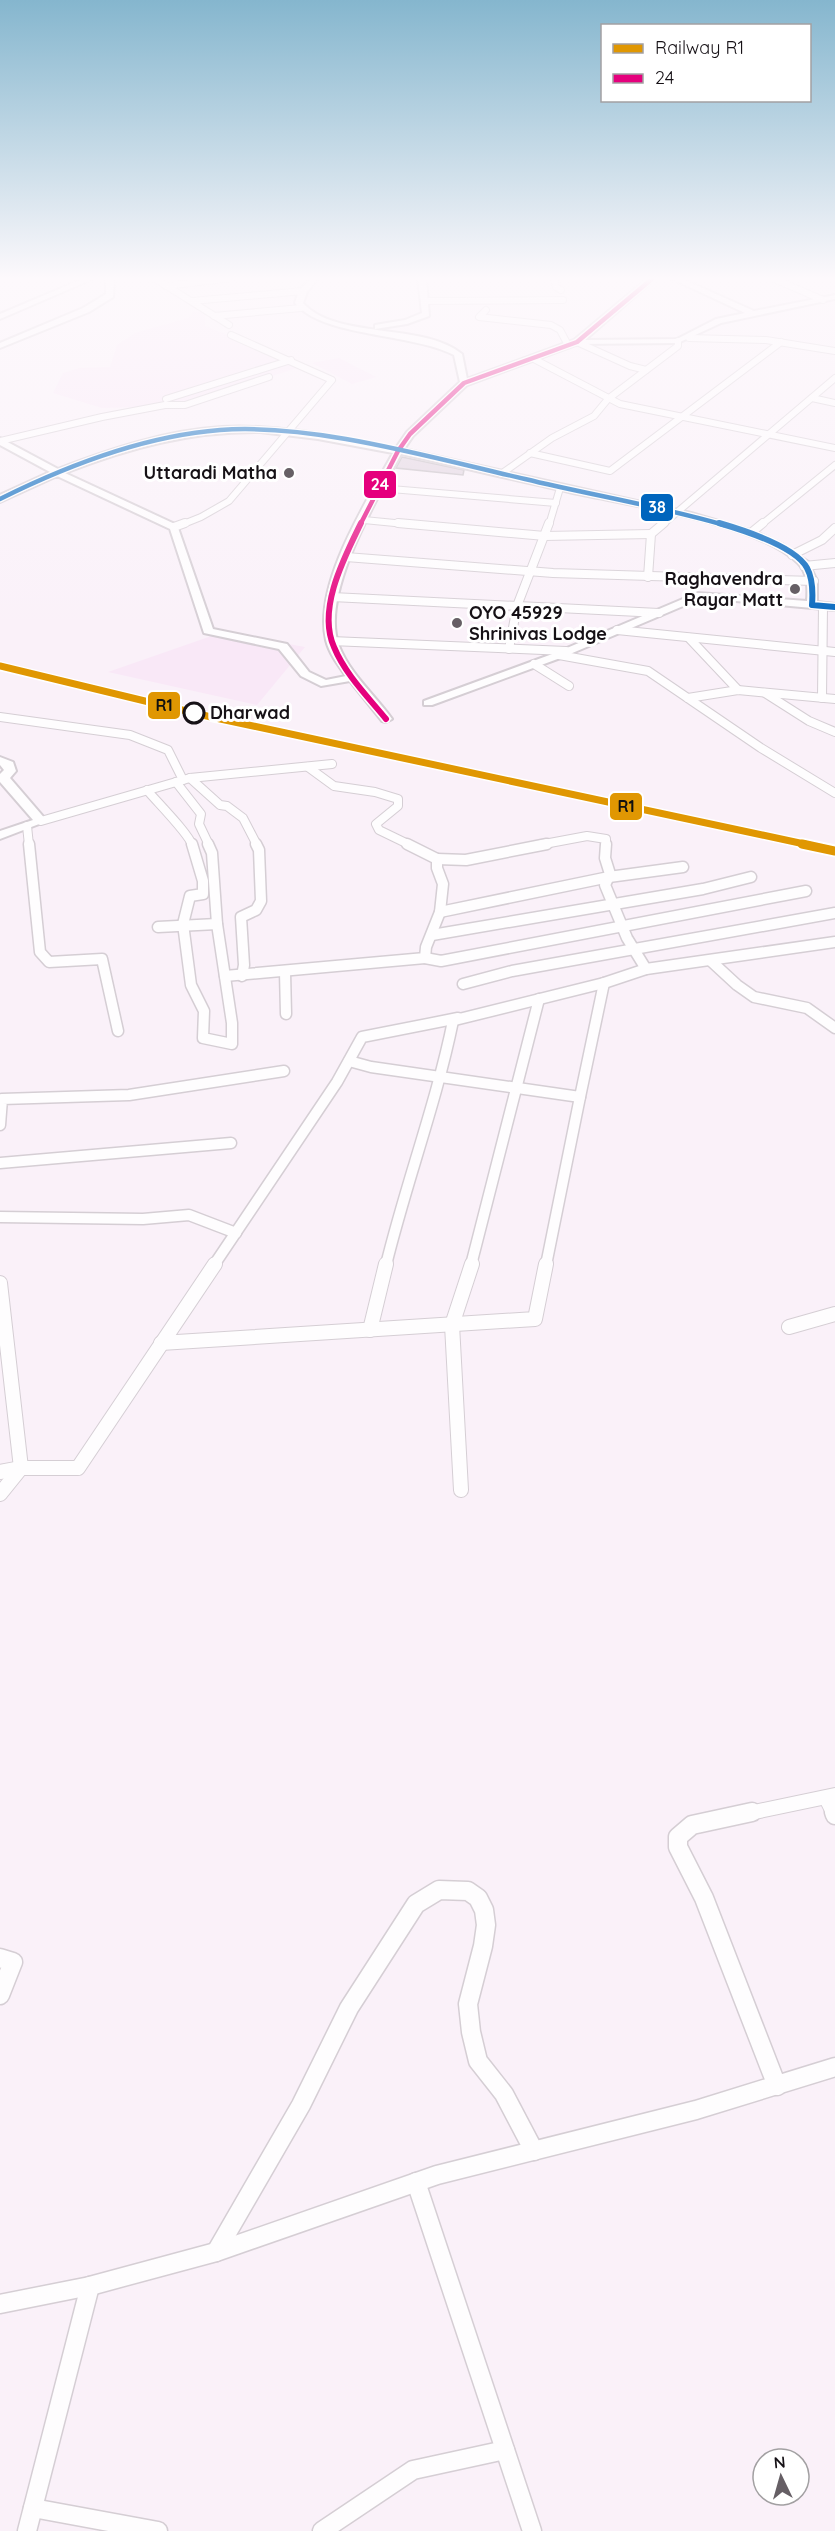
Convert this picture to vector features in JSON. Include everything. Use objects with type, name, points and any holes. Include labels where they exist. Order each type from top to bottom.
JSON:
[{"type":"street","points":[[166,399],[175,396]]},
{"type":"street","points":[[0,441],[112,415],[165,405],[185,405],[212,396]]},
{"type":"street","points":[[0,441],[56,472],[174,527],[201,517],[229,501],[319,396]]},
{"type":"street","points":[[386,719],[354,677],[331,641],[328,612],[346,557],[398,451],[410,434],[450,396]]},
{"type":"street","points":[[603,396],[620,404],[835,448]]},
{"type":"street","points":[[501,474],[552,438],[594,416],[612,396]]},
{"type":"street","points":[[530,453],[610,471],[711,396]]},
{"type":"street","points":[[364,520],[545,536],[651,534],[812,398],[835,403]]},
{"type":"street","points":[[0,499],[56,472],[118,453],[200,432],[258,429],[291,431],[398,451],[752,532],[801,560],[814,581],[822,650],[822,698]]},
{"type":"street","points":[[752,532],[835,465]]},
{"type":"street","points":[[380,488],[556,503]]},
{"type":"street","points":[[509,649],[517,606],[528,572],[545,536],[560,488]]},
{"type":"street","points":[[174,527],[208,631],[283,646],[305,674],[325,684],[354,677]]},
{"type":"street","points":[[792,555],[822,540],[835,528]]},
{"type":"street","points":[[648,577],[651,534]]},
{"type":"street","points":[[346,557],[528,572],[648,577],[755,576],[814,581]]},
{"type":"street","points":[[804,566],[835,563]]},
{"type":"street","points":[[428,704],[563,653],[701,595],[835,607]]},
{"type":"street","points":[[332,597],[659,613]]},
{"type":"street","points":[[617,630],[835,652]]},
{"type":"street","points":[[689,638],[738,690]]},
{"type":"street","points":[[331,641],[563,653],[648,671],[761,748],[835,793]]},
{"type":"street","points":[[534,664],[569,686]]},
{"type":"street","points":[[688,698],[738,690],[835,699]]},
{"type":"street","points":[[763,692],[809,720],[835,732]]},
{"type":"street","points":[[0,717],[130,735],[168,750],[201,814],[199,824],[212,853],[217,924],[232,1044],[203,1038],[204,1011],[191,985],[183,924],[190,896],[203,894],[200,872],[190,838],[178,828],[147,790]]},
{"type":"street","points":[[0,835],[183,780],[332,764]]},
{"type":"street","points":[[3,767],[3,778],[41,821]]},
{"type":"street","points":[[308,767],[334,786],[375,792],[398,799],[398,806],[376,824],[379,830],[437,859],[466,860],[587,836],[606,839],[605,858],[609,878],[604,885],[622,927],[646,969]]},
{"type":"street","points":[[183,780],[243,818],[259,850],[261,901],[256,910],[241,917],[244,965],[242,976]]},
{"type":"street","points":[[27,826],[40,952],[48,962],[102,958],[118,1031]]},
{"type":"street","points":[[424,958],[440,912],[442,884],[437,859]]},
{"type":"street","points":[[440,912],[609,878],[683,867]]},
{"type":"street","points":[[432,934],[703,889],[751,878]]},
{"type":"street","points":[[225,976],[424,958],[441,961],[806,891]]},
{"type":"street","points":[[463,984],[512,971],[635,951],[835,913]]},
{"type":"street","points":[[158,927],[217,924]]},
{"type":"street","points":[[453,1021],[478,1012],[538,999],[646,969],[835,942]]},
{"type":"street","points":[[711,960],[727,977],[754,997],[773,1003],[797,1005],[816,1012],[835,1028]]},
{"type":"street","points":[[285,972],[286,1014]]},
{"type":"street","points":[[161,1343],[277,1340],[370,1330],[535,1319],[604,982]]},
{"type":"street","points":[[461,1491],[452,1325],[472,1263],[538,999]]},
{"type":"street","points":[[0,1472],[21,1468],[78,1468],[236,1233],[362,1037],[458,1018],[453,1021],[441,1078],[402,1199],[370,1330]]},
{"type":"street","points":[[349,1060],[371,1067],[441,1078],[580,1096]]},
{"type":"street","points":[[0,1125],[2,1099],[129,1095],[284,1071]]},
{"type":"street","points":[[0,1163],[231,1143]]},
{"type":"street","points":[[0,1217],[142,1219],[189,1215],[236,1233]]},
{"type":"street","points":[[0,1283],[21,1468],[0,1494]]},
{"type":"street","points":[[789,1327],[835,1314]]},
{"type":"street","points":[[777,2086],[704,1898],[678,1847],[678,1837],[692,1825],[830,1797],[835,1815]]},
{"type":"street","points":[[216,2252],[301,2105],[349,2008],[416,1904],[439,1890],[468,1891],[478,1898],[484,1910],[486,1925],[483,1946],[468,2004],[471,2032],[478,2061],[504,2094],[534,2151]]},
{"type":"street","points":[[0,1958],[13,1962],[0,1995]]},
{"type":"street","points":[[0,2304],[90,2286],[216,2252],[416,2182],[696,2110],[835,2067]]},
{"type":"street","points":[[416,2182],[532,2531]]},
{"type":"street","points":[[27,2531],[90,2286]]},
{"type":"street","points":[[322,2531],[413,2470],[505,2450]]},
{"type":"street","points":[[33,2508],[158,2531]]},
{"type":"shaded area","points":[[63,396],[211,396],[181,406],[102,408]]},
{"type":"shaded area","points":[[223,632],[305,647],[257,705],[108,672]]},
{"type":"building","points":[[402,457],[464,470],[463,475],[396,468]]},
{"type":"railway","points":[[0,666],[211,717],[809,845]]},
{"type":"railway","points":[[802,844],[835,851]]},
{"type":"rail line","name":"R1","points":[[0,666],[211,717],[835,851]]},
{"type":"transit line","name":"24","points":[[386,719],[355,680],[334,648],[329,619],[333,595],[340,570],[363,517],[398,451],[410,434],[450,396]]},
{"type":"transit line","name":"38","points":[[0,499],[23,487],[78,465],[166,439],[194,433],[240,429],[299,433],[426,457],[723,524],[753,534],[800,559],[810,575],[812,605],[835,607]]},
{"type":"place","name":"Uttaradi Matha","points":[[289,473]]},
{"type":"place","name":"Raghavendra Rayar Matt","points":[[795,589]]},
{"type":"place","name":"OYO 45929 Shrinivas Lodge","points":[[457,623]]},
{"type":"place","name":"Dharwad","points":[[194,713]]}]
